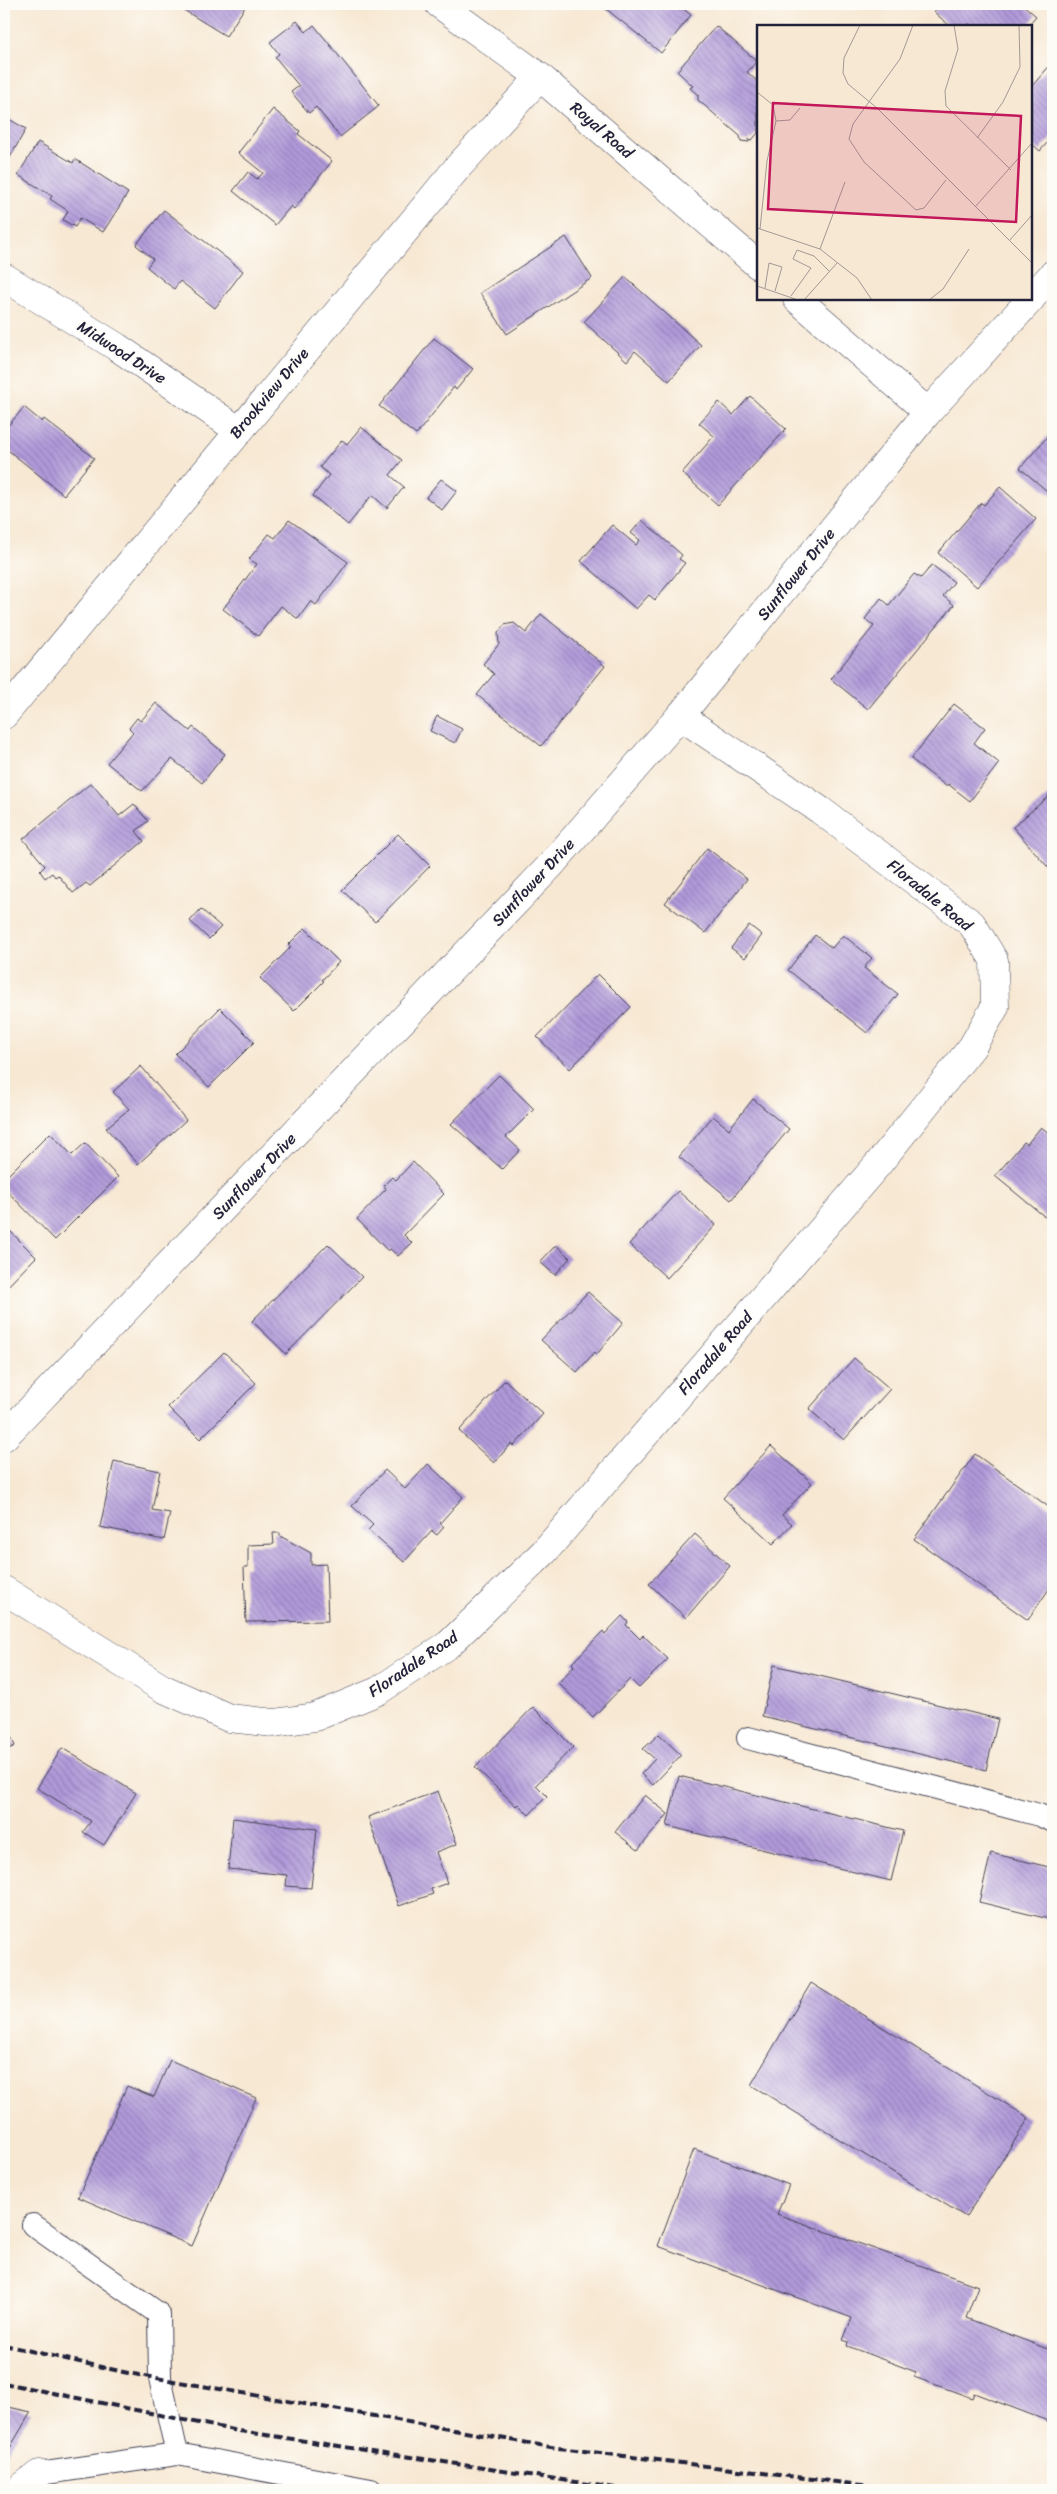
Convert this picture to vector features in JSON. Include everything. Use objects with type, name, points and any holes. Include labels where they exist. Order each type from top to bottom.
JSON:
[{"type":"street","name":"Royal Road","points":[[439,4],[540,76],[757,264]]},
{"type":"street","name":"Brookview Drive","points":[[4,715],[101,600],[238,430],[458,167],[540,76]]},
{"type":"street","name":"Sunflower Drive","points":[[1032,298],[1053,274]]},
{"type":"street","name":"Midwood Drive","points":[[4,277],[117,347],[238,430]]},
{"type":"street","points":[[798,300],[928,412]]},
{"type":"street","name":"Sunflower Drive","points":[[4,1437],[550,866],[680,716],[928,412],[1030,300]]},
{"type":"street","name":"Floradale Road","points":[[4,1590],[162,1688],[229,1718],[274,1724],[315,1717],[378,1691],[449,1644],[544,1552],[879,1163],[972,1046],[995,1007],[994,960],[972,924],[820,810],[680,716]]},
{"type":"street","points":[[18,2490],[39,2474]]},
{"type":"lane","points":[[748,1738],[910,1779],[1038,1814],[1053,1821]]},
{"type":"lane","points":[[33,2225],[159,2314],[160,2378],[177,2454]]},
{"type":"lane","points":[[39,2474],[177,2454],[371,2490]]},
{"type":"building","points":[[174,4],[247,4],[226,36]]},
{"type":"building","points":[[600,4],[677,4],[691,15],[661,53]]},
{"type":"building","points":[[940,4],[1022,4],[1036,16],[1028,25],[949,25],[934,12]]},
{"type":"building","points":[[297,21],[306,32],[314,25],[379,106],[340,137],[316,107],[309,113],[291,92],[299,86],[275,57],[279,54],[270,42]]},
{"type":"building","points":[[716,26],[757,61],[747,72],[757,81],[757,134],[752,140],[749,139],[749,142],[741,141],[740,136],[698,100],[698,95],[690,88],[693,86],[677,71]]},
{"type":"building","points":[[1053,62],[1053,136],[1040,151],[1032,144],[1032,86]]},
{"type":"building","points":[[273,109],[300,131],[298,134],[332,161],[294,209],[291,206],[275,225],[233,191],[248,172],[257,179],[263,173],[238,153]]},
{"type":"building","points":[[4,116],[26,129],[4,168]]},
{"type":"building","points":[[38,142],[73,163],[75,159],[128,193],[103,232],[80,218],[75,227],[63,220],[68,211],[50,199],[52,196],[18,175]]},
{"type":"building","points":[[164,210],[243,271],[215,308],[180,281],[174,289],[147,267],[153,259],[136,245]]},
{"type":"building","points":[[566,237],[592,278],[507,334],[480,293]]},
{"type":"building","points":[[625,277],[701,345],[669,381],[635,351],[627,361],[584,322]]},
{"type":"building","points":[[434,338],[473,369],[456,390],[454,387],[416,435],[379,406]]},
{"type":"building","points":[[750,396],[786,429],[718,505],[682,473],[714,436],[699,423],[719,402],[733,415]]},
{"type":"building","points":[[24,407],[42,422],[44,419],[94,458],[64,495],[4,447],[4,422],[8,426]]},
{"type":"building","points":[[361,427],[402,460],[390,475],[404,487],[387,508],[372,495],[348,525],[313,496],[329,475],[320,467],[342,440],[347,444]]},
{"type":"building","points":[[1053,430],[1053,496],[1020,468]]},
{"type":"building","points":[[441,479],[457,491],[442,510],[426,497]]},
{"type":"building","points":[[1000,487],[1036,519],[977,587],[938,553],[981,503],[984,505]]},
{"type":"building","points":[[289,520],[348,562],[316,605],[311,601],[298,619],[281,606],[258,636],[223,609],[257,564],[249,559],[269,534],[275,538]]},
{"type":"building","points":[[642,520],[682,555],[679,559],[685,563],[655,600],[649,595],[636,609],[581,561],[612,525],[636,545],[640,540],[631,533]]},
{"type":"building","points":[[932,565],[954,582],[943,596],[954,605],[868,709],[831,679],[874,626],[865,619],[881,598],[889,605],[914,574],[921,578]]},
{"type":"building","points":[[541,614],[605,666],[541,746],[477,695],[494,674],[483,664],[499,644],[498,633],[504,625],[514,623],[526,633]]},
{"type":"building","points":[[156,703],[190,731],[193,727],[225,754],[202,783],[172,759],[142,791],[107,763],[133,732],[129,728],[137,718],[141,721]]},
{"type":"building","points":[[954,704],[985,728],[974,743],[999,763],[970,801],[948,784],[946,786],[911,759]]},
{"type":"building","points":[[437,716],[462,729],[455,743],[430,731]]},
{"type":"building","points":[[91,783],[119,816],[134,804],[148,821],[136,831],[144,841],[90,886],[86,883],[73,893],[58,875],[55,877],[52,873],[45,878],[40,871],[45,866],[23,839]]},
{"type":"building","points":[[1050,795],[1053,799],[1053,873],[1013,827]]},
{"type":"building","points":[[398,834],[430,866],[375,922],[342,890]]},
{"type":"building","points":[[707,848],[747,879],[705,933],[665,903]]},
{"type":"building","points":[[201,909],[221,927],[209,939],[190,921]]},
{"type":"building","points":[[749,925],[762,935],[745,958],[731,948]]},
{"type":"building","points":[[305,928],[339,962],[322,980],[324,981],[294,1011],[260,978],[291,947],[288,945]]},
{"type":"building","points":[[815,935],[832,948],[843,935],[872,958],[864,968],[898,994],[867,1033],[788,970]]},
{"type":"building","points":[[598,974],[631,1007],[570,1069],[537,1037]]},
{"type":"building","points":[[220,1008],[254,1042],[209,1087],[175,1054]]},
{"type":"building","points":[[141,1066],[186,1120],[138,1164],[106,1128],[129,1109],[113,1092]]},
{"type":"building","points":[[499,1075],[534,1109],[506,1137],[520,1150],[502,1169],[451,1124]]},
{"type":"building","points":[[753,1099],[789,1129],[731,1200],[679,1157],[713,1116],[729,1129]]},
{"type":"building","points":[[1041,1127],[1053,1136],[1053,1217],[1050,1221],[995,1176],[1024,1142],[1027,1144]]},
{"type":"building","points":[[50,1133],[72,1155],[85,1143],[118,1177],[55,1240],[4,1188],[4,1179]]},
{"type":"building","points":[[413,1162],[444,1194],[404,1235],[412,1243],[398,1256],[390,1249],[388,1251],[357,1219],[386,1189],[384,1185],[392,1177],[396,1180]]},
{"type":"building","points":[[678,1191],[716,1225],[667,1278],[629,1244]]},
{"type":"building","points":[[4,1225],[36,1257],[4,1290]]},
{"type":"building","points":[[328,1244],[362,1277],[286,1354],[252,1321]]},
{"type":"building","points":[[556,1245],[570,1258],[555,1275],[540,1262]]},
{"type":"building","points":[[588,1292],[623,1323],[597,1354],[595,1352],[577,1372],[541,1340]]},
{"type":"building","points":[[224,1352],[256,1383],[200,1439],[168,1407]]},
{"type":"building","points":[[854,1358],[890,1389],[844,1440],[809,1409]]},
{"type":"building","points":[[505,1380],[543,1414],[514,1446],[511,1444],[494,1463],[459,1431]]},
{"type":"building","points":[[771,1446],[812,1483],[782,1515],[792,1524],[773,1544],[723,1498]]},
{"type":"building","points":[[975,1454],[1053,1510],[1053,1583],[1028,1620],[914,1539]]},
{"type":"building","points":[[114,1461],[160,1471],[152,1510],[170,1513],[164,1540],[100,1527]]},
{"type":"building","points":[[428,1464],[463,1497],[440,1523],[444,1527],[437,1535],[432,1531],[404,1562],[368,1530],[373,1525],[352,1506],[385,1470],[405,1489]]},
{"type":"building","points":[[273,1533],[280,1533],[280,1536],[311,1553],[311,1565],[326,1564],[328,1621],[246,1622],[244,1567],[248,1567],[248,1545],[274,1544]]},
{"type":"building","points":[[695,1534],[730,1566],[686,1618],[649,1584]]},
{"type":"building","points":[[622,1616],[628,1622],[626,1625],[640,1639],[643,1635],[668,1659],[639,1688],[630,1679],[593,1717],[558,1683],[574,1666],[572,1663],[603,1631],[605,1634]]},
{"type":"building","points":[[774,1665],[998,1719],[986,1770],[762,1716]]},
{"type":"building","points":[[533,1707],[573,1747],[536,1785],[547,1796],[529,1815],[518,1804],[516,1806],[475,1767]]},
{"type":"building","points":[[4,1721],[15,1746],[4,1751]]},
{"type":"building","points":[[659,1734],[681,1755],[653,1785],[641,1774],[655,1759],[643,1749]]},
{"type":"building","points":[[62,1748],[136,1793],[104,1845],[83,1832],[91,1821],[37,1788]]},
{"type":"building","points":[[679,1776],[903,1831],[891,1881],[667,1826]]},
{"type":"building","points":[[438,1791],[457,1844],[436,1852],[447,1883],[431,1889],[433,1894],[399,1906],[368,1817]]},
{"type":"building","points":[[645,1795],[668,1814],[638,1850],[615,1832]]},
{"type":"building","points":[[233,1818],[317,1829],[311,1888],[286,1886],[287,1875],[228,1869]]},
{"type":"building","points":[[991,1853],[1053,1868],[1053,1920],[979,1902]]},
{"type":"building","points":[[811,1983],[1029,2118],[966,2217],[751,2085]]},
{"type":"building","points":[[170,2060],[256,2098],[192,2246],[78,2197],[127,2086],[154,2097]]},
{"type":"building","points":[[694,2149],[789,2185],[777,2214],[978,2286],[966,2318],[1053,2351],[1053,2423],[974,2393],[972,2398],[914,2377],[916,2372],[847,2346],[848,2342],[843,2340],[852,2318],[658,2246]]},
{"type":"building","points":[[4,2406],[31,2412],[4,2458]]},
{"type":"railway","points":[[4,2345],[128,2373],[551,2447],[902,2490]]},
{"type":"railway","points":[[4,2383],[233,2430],[628,2490]]}]
